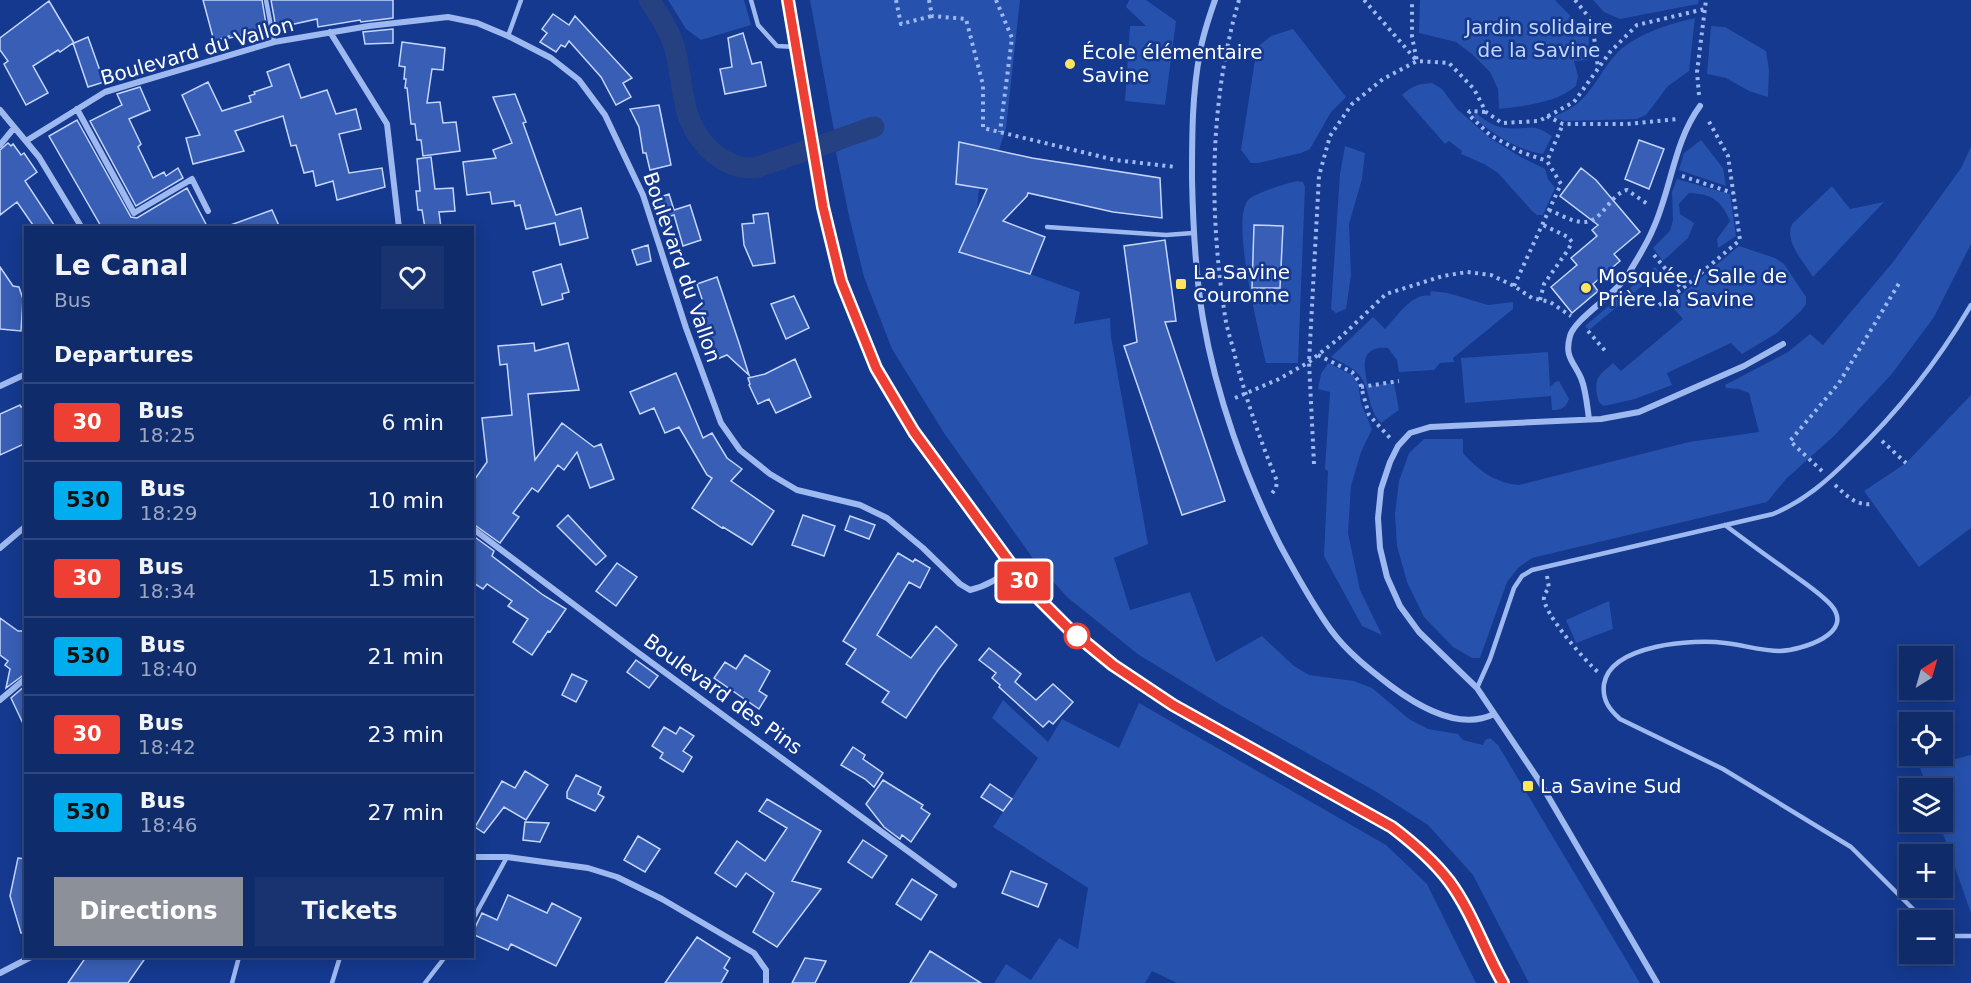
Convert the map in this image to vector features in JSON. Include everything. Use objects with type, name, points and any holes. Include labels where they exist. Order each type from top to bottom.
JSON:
[{"type":"street","points":[[788,0],[823,207],[841,281],[876,368],[914,432],[1013,567],[1040,600],[1068,628],[1113,665],[1173,705],[1392,827],[1421,850],[1449,881],[1468,913],[1503,983]]},
{"type":"street","points":[[1215,0],[1200,50],[1194,92],[1193,232],[1203,320],[1223,404],[1258,503],[1298,578],[1332,632],[1370,670],[1410,700],[1430,710],[1469,720],[1494,714]]},
{"type":"street","name":"Boulevard du Vallon","points":[[26,141],[105,92],[274,42],[330,32],[448,17],[477,23],[508,36],[551,58],[579,80],[605,115],[643,195],[686,328],[721,423],[740,450],[770,474],[797,490],[860,505],[887,519],[923,548],[960,584],[970,590],[997,580],[1013,567]]},
{"type":"street","points":[[330,32],[387,124],[399,226]]},
{"type":"street","points":[[1589,418],[1581,378],[1571,362],[1568,346],[1570,333],[1624,281],[1653,229],[1690,122],[1701,106]]},
{"type":"street","points":[[77,109],[134,213],[192,179],[208,211]]},
{"type":"street","points":[[0,110],[39,157],[81,226]]},
{"type":"street","points":[[0,145],[14,128]]},
{"type":"street","points":[[1657,983],[1538,779],[1477,688],[1419,632],[1400,606],[1387,577],[1380,548],[1378,518],[1381,489],[1398,446],[1410,433],[1430,427],[1601,419],[1640,412],[1744,366],[1783,344]]},
{"type":"street","points":[[0,386],[24,375]]},
{"type":"street","points":[[0,548],[24,528]]},
{"type":"street","name":"Boulevard des Pins","points":[[474,530],[954,885]]},
{"type":"street","points":[[0,700],[24,680]]},
{"type":"street","points":[[474,857],[507,857],[588,868],[626,881],[662,899],[754,953],[766,970],[766,983]]},
{"type":"street","points":[[0,973],[29,958]]},
{"type":"lane","points":[[266,0],[274,42]]},
{"type":"lane","points":[[508,36],[520,0]]},
{"type":"lane","points":[[751,0],[758,25],[777,46],[796,47]]},
{"type":"lane","points":[[1047,227],[1166,235],[1193,232]]},
{"type":"lane","points":[[1477,688],[1490,660],[1514,588],[1522,576],[1532,570],[1773,514],[1792,507],[1829,478],[1875,434],[1930,370],[1971,305]]},
{"type":"lane","points":[[1725,525],[1831,604],[1838,614],[1838,622],[1833,631],[1825,638],[1815,642],[1780,651],[1723,642],[1675,644],[1637,652],[1620,660],[1611,668],[1605,678],[1605,700],[1610,710],[1620,719],[1723,769],[1851,847],[1914,910]]},
{"type":"lane","points":[[474,917],[507,857]]},
{"type":"lane","points":[[1953,936],[1971,936]]},
{"type":"lane","points":[[232,983],[239,958]]},
{"type":"lane","points":[[332,983],[340,958]]},
{"type":"lane","points":[[425,983],[444,958]]},
{"type":"path","points":[[896,0],[901,24],[932,16],[966,19],[982,85],[983,128],[1115,160],[1176,167]]},
{"type":"path","points":[[929,0],[932,16]]},
{"type":"path","points":[[996,0],[1012,38],[1000,132]]},
{"type":"path","points":[[1239,0],[1228,38],[1218,94],[1215,214],[1226,318],[1260,440],[1277,481],[1272,495],[1258,503]]},
{"type":"path","points":[[1364,0],[1417,61]]},
{"type":"path","points":[[1412,0],[1412,37],[1417,61]]},
{"type":"path","points":[[1575,0],[1592,21],[1598,69]]},
{"type":"path","points":[[1659,305],[1682,289],[1740,240],[1728,156],[1701,106],[1697,72],[1706,0]]},
{"type":"path","points":[[1314,464],[1309,362],[1319,176],[1330,136],[1352,104],[1383,78],[1417,61],[1449,63],[1474,89],[1486,112],[1502,123],[1539,121],[1574,102],[1610,52],[1637,25],[1705,9]]},
{"type":"path","points":[[1486,112],[1470,111],[1468,114],[1490,135],[1521,152],[1547,161],[1561,184],[1514,286]]},
{"type":"path","points":[[1546,116],[1563,124],[1627,124],[1679,119],[1690,122]]},
{"type":"path","points":[[1547,161],[1563,124]]},
{"type":"path","points":[[1672,172],[1732,193]]},
{"type":"path","points":[[1549,210],[1581,222],[1594,220],[1619,192],[1627,190],[1659,212]]},
{"type":"path","points":[[1540,300],[1544,284],[1572,242],[1568,237],[1543,225]]},
{"type":"path","points":[[1660,262],[1682,289]]},
{"type":"path","points":[[1223,404],[1279,379],[1309,362],[1342,336],[1386,294],[1404,287],[1467,272],[1491,275],[1532,298],[1550,302],[1580,321]]},
{"type":"path","points":[[1873,504],[1865,505],[1848,498],[1791,441],[1839,383],[1901,280]]},
{"type":"path","points":[[1589,333],[1607,353]]},
{"type":"path","points":[[1318,355],[1352,372],[1361,387],[1369,415],[1398,446]]},
{"type":"path","points":[[1361,387],[1399,381]]},
{"type":"path","points":[[1875,434],[1906,463]]},
{"type":"path","points":[[1545,567],[1549,588],[1544,600],[1552,615],[1587,663],[1605,678]]},
{"type":"green space","points":[[668,0],[744,0],[751,25],[701,40],[686,29]]},
{"type":"green space","points":[[810,0],[1020,0],[1006,128],[999,150],[959,142],[956,184],[979,188],[977,212],[1030,274],[1080,292],[1074,324],[1110,318],[1111,337],[1148,544],[1114,558],[1130,610],[1190,592],[1216,662],[1262,636],[1294,666],[1309,675],[1354,681],[1372,688],[1409,719],[1428,729],[1458,734],[1463,740],[1483,745],[1485,740],[1490,738],[1498,745],[1640,983],[1529,983],[1473,875],[1428,825],[1375,791],[1223,706],[1139,655],[1067,597],[1034,560],[944,433],[892,349],[864,277],[836,152],[877,134],[871,117],[834,130]]},
{"type":"green space","points":[[1129,0],[1146,0],[1176,21],[1165,105],[1125,101],[1130,26],[1146,26],[1126,7]]},
{"type":"green space","name":"Jardin solidaire de la Savine","points":[[1420,0],[1555,0],[1589,35],[1588,60],[1574,61],[1578,76],[1576,86],[1568,92],[1540,103],[1499,109],[1498,89],[1490,72],[1472,54],[1456,42],[1419,33]]},
{"type":"green space","name":"Jardin solidaire de la Savine","points":[[1593,0],[1699,0],[1698,4],[1620,19],[1604,12]]},
{"type":"green space","points":[[1695,18],[1689,71],[1668,86],[1646,115],[1637,119],[1565,121],[1553,117],[1577,104],[1626,45],[1654,30]]},
{"type":"green space","points":[[1711,26],[1725,27],[1766,51],[1769,70],[1768,97],[1749,91],[1726,78],[1707,74]]},
{"type":"green space","points":[[1293,29],[1346,97],[1331,112],[1310,149],[1301,153],[1251,163],[1241,150],[1257,47],[1271,36]]},
{"type":"green space","points":[[1432,83],[1442,89],[1457,109],[1490,138],[1545,169],[1548,179],[1555,188],[1543,215],[1537,215],[1532,211],[1498,173],[1461,154],[1462,151],[1449,141],[1445,144],[1402,95],[1416,86]]},
{"type":"green space","points":[[1477,114],[1498,126],[1514,129],[1534,128],[1552,136],[1543,154],[1533,152],[1505,140],[1471,116]]},
{"type":"green space","points":[[1701,140],[1723,168],[1726,186],[1679,170],[1684,153]]},
{"type":"green space","points":[[1345,146],[1365,153],[1362,179],[1349,224],[1351,275],[1346,309],[1336,313],[1331,309],[1340,174]]},
{"type":"green space","points":[[1971,147],[1971,244],[1934,317],[1891,375],[1835,435],[1786,479],[1767,502],[1532,558],[1519,567],[1507,582],[1480,658],[1472,658],[1453,647],[1424,617],[1407,582],[1397,546],[1395,514],[1399,481],[1409,453],[1424,439],[1463,439],[1463,453],[1481,470],[1502,482],[1519,485],[1689,442],[1759,432],[1749,393],[1726,388],[1725,385],[1788,352],[1810,334],[1823,345],[1893,262],[1961,168]]},
{"type":"green space","points":[[1677,179],[1730,194],[1736,236],[1718,248],[1717,239],[1730,221],[1727,214],[1719,203],[1710,197],[1689,193],[1679,204],[1680,214],[1694,223],[1688,238],[1663,261],[1653,248],[1670,231],[1673,220],[1672,192]]},
{"type":"green space","points":[[1297,181],[1303,182],[1305,187],[1298,363],[1266,363],[1244,252],[1242,228],[1244,210],[1253,196]]},
{"type":"green space","points":[[1832,186],[1850,209],[1884,202],[1813,277],[1796,252],[1790,231],[1792,224]]},
{"type":"green space","points":[[1739,246],[1775,258],[1784,264],[1806,297],[1806,304],[1801,311],[1777,333],[1742,354],[1731,343],[1667,373],[1672,385],[1635,399],[1604,406],[1601,404],[1596,384],[1601,373],[1613,363],[1621,371],[1683,319],[1670,304]]},
{"type":"green space","points":[[1655,267],[1659,272],[1589,330],[1585,326]]},
{"type":"green space","points":[[1431,291],[1448,293],[1488,305],[1513,302],[1513,309],[1453,358],[1454,362],[1440,363],[1434,370],[1399,372],[1397,360],[1388,348],[1372,350],[1368,354],[1365,365],[1368,386],[1394,383],[1399,410],[1381,423],[1374,413],[1365,385],[1359,375],[1331,357],[1373,317],[1385,329],[1411,302],[1423,296],[1430,296]]},
{"type":"green space","points":[[1548,352],[1550,387],[1559,381],[1569,399],[1563,408],[1552,410],[1551,396],[1465,403],[1461,358]]},
{"type":"green space","points":[[1328,363],[1354,376],[1358,384],[1361,403],[1372,429],[1361,452],[1351,486],[1348,533],[1360,590],[1382,635],[1362,626],[1324,556],[1328,471],[1325,469],[1330,392],[1318,389],[1321,374]]},
{"type":"green space","points":[[1971,395],[1971,528],[1919,567],[1864,491],[1906,463]]},
{"type":"green space","points":[[1609,601],[1613,629],[1576,643],[1566,620]]},
{"type":"green space","points":[[1003,700],[1048,742],[1062,719],[1119,748],[1139,703],[1386,845],[1427,884],[1476,983],[1177,983],[1152,971],[1145,983],[994,983],[1006,964],[1031,980],[1059,938],[1078,949],[1088,888],[993,827],[1038,758],[992,718]]},
{"type":"green space","points":[[1971,755],[1971,913],[1953,862],[1953,844],[1947,844],[1943,832],[1953,832],[1953,778],[1924,778],[1920,768],[1953,766],[1953,760]]},
{"type":"building","points":[[203,0],[262,0],[267,30],[229,38],[229,36],[214,41]]},
{"type":"building","points":[[271,0],[393,0],[393,18],[361,22],[360,20],[318,27],[317,19],[276,28]]},
{"type":"building","points":[[49,1],[74,43],[88,37],[104,82],[88,87],[73,43],[33,66],[48,93],[26,105],[4,64],[8,61],[0,50],[0,38]]},
{"type":"building","points":[[553,14],[569,25],[575,16],[632,78],[623,83],[631,97],[616,105],[601,77],[569,41],[565,47],[561,45],[556,52],[540,42],[547,33],[542,29]]},
{"type":"building","points":[[393,29],[393,43],[365,44],[363,32]]},
{"type":"building","points":[[743,33],[752,64],[761,62],[766,86],[725,94],[720,69],[732,67],[728,38]]},
{"type":"building","points":[[402,42],[445,48],[443,70],[432,69],[427,103],[440,102],[443,123],[456,122],[460,151],[423,156],[421,140],[417,140],[415,124],[411,124],[407,88],[405,88],[406,79],[404,79],[405,67],[399,66]]},
{"type":"building","points":[[289,64],[301,98],[327,90],[336,114],[356,109],[361,129],[339,134],[349,173],[382,168],[385,187],[337,200],[333,181],[316,186],[313,171],[304,173],[296,145],[291,146],[283,116],[235,131],[244,151],[193,164],[186,138],[200,135],[182,95],[208,82],[222,111],[251,102],[249,96],[255,94],[254,92],[272,86],[267,72]]},
{"type":"building","points":[[140,87],[150,110],[129,119],[141,144],[138,147],[153,178],[164,172],[166,176],[178,168],[183,178],[136,206],[90,121],[122,105],[117,94]]},
{"type":"building","points":[[515,94],[556,215],[581,208],[588,238],[560,245],[555,223],[526,229],[520,205],[515,206],[514,201],[492,204],[490,192],[467,195],[463,162],[496,158],[493,150],[512,143],[493,97]]},
{"type":"building","points":[[659,105],[671,165],[650,170],[646,153],[643,153],[639,127],[630,109]]},
{"type":"building","points":[[77,120],[131,217],[137,218],[187,188],[207,226],[101,226],[49,136]]},
{"type":"building","points":[[1639,140],[1664,149],[1649,189],[1625,179]]},
{"type":"building","points":[[959,142],[1032,158],[1160,178],[1162,218],[1113,212],[1028,193],[1003,221],[1045,237],[1030,274],[959,252],[987,189],[956,184]]},
{"type":"building","points":[[8,143],[11,146],[13,144],[21,155],[24,153],[37,172],[25,181],[55,226],[34,226],[17,202],[0,215],[0,150]]},
{"type":"building","points":[[431,157],[435,189],[453,188],[455,211],[439,212],[441,226],[425,226],[422,210],[418,210],[416,191],[420,191],[417,159]]},
{"type":"building","points":[[1581,168],[1596,180],[1640,232],[1614,254],[1620,261],[1593,284],[1598,291],[1572,313],[1551,287],[1577,265],[1571,258],[1597,236],[1592,230],[1598,225],[1560,196]]},
{"type":"building","points":[[669,194],[674,210],[690,205],[701,240],[683,246],[674,215],[661,219],[655,199]]},
{"type":"building","points":[[272,210],[279,226],[228,226]]},
{"type":"building","points":[[768,213],[775,263],[753,266],[744,245],[742,224],[754,223],[753,215]]},
{"type":"building","points":[[1254,225],[1283,226],[1280,288],[1252,288]]},
{"type":"building","points":[[1165,240],[1176,321],[1165,322],[1225,501],[1182,515],[1124,346],[1137,342],[1124,246]]},
{"type":"building","points":[[648,245],[651,261],[637,265],[632,250]]},
{"type":"building","points":[[561,264],[569,292],[562,294],[563,299],[542,305],[533,272]]},
{"type":"building","points":[[0,267],[13,286],[19,287],[23,299],[21,331],[0,329]]},
{"type":"building","points":[[717,277],[749,375],[727,355],[715,360],[695,309],[697,309],[696,305],[703,302],[697,284]]},
{"type":"building","points":[[794,296],[809,328],[786,339],[771,304]]},
{"type":"building","points":[[534,343],[535,351],[568,343],[579,390],[528,394],[535,460],[562,423],[594,447],[601,444],[614,479],[590,488],[577,452],[564,470],[558,465],[538,492],[532,488],[513,513],[519,517],[500,543],[474,524],[474,480],[487,462],[482,418],[512,415],[507,364],[500,365],[498,346]]},
{"type":"building","points":[[795,359],[811,397],[776,413],[769,399],[758,404],[748,378],[765,374]]},
{"type":"building","points":[[676,373],[703,438],[712,433],[727,458],[742,469],[731,481],[774,511],[752,545],[692,508],[712,478],[707,475],[679,427],[665,433],[654,408],[640,414],[630,392]]},
{"type":"building","points":[[20,405],[24,406],[24,444],[0,455],[0,414]]},
{"type":"building","points":[[568,515],[606,556],[596,565],[557,526]]},
{"type":"building","points":[[803,515],[835,526],[824,556],[792,545]]},
{"type":"building","points":[[850,516],[875,525],[869,539],[845,530]]},
{"type":"building","points":[[474,536],[494,551],[492,556],[543,595],[566,609],[532,655],[513,642],[528,619],[508,606],[512,601],[487,584],[483,589],[474,583]]},
{"type":"building","points":[[898,553],[930,568],[920,588],[909,582],[877,635],[911,658],[936,626],[957,645],[906,718],[882,702],[889,692],[846,664],[856,649],[843,641]]},
{"type":"building","points":[[617,563],[637,577],[616,606],[596,591]]},
{"type":"building","points":[[0,618],[18,631],[24,631],[24,674],[6,688],[10,669],[5,665],[8,661],[0,655]]},
{"type":"building","points":[[989,648],[1021,674],[1015,682],[1036,700],[1053,684],[1073,702],[1053,724],[1049,721],[1043,727],[999,687],[1000,685],[992,678],[996,673],[979,660]]},
{"type":"building","points":[[745,655],[770,671],[759,691],[767,696],[759,709],[714,678],[725,662],[736,669]]},
{"type":"building","points":[[636,660],[658,676],[649,688],[627,672]]},
{"type":"building","points":[[572,674],[587,681],[576,702],[562,695]]},
{"type":"building","points":[[24,687],[24,726],[11,698]]},
{"type":"building","points":[[664,727],[676,734],[680,727],[694,736],[683,751],[692,757],[683,772],[660,758],[663,753],[652,746]]},
{"type":"building","points":[[853,747],[865,755],[863,759],[883,773],[874,787],[841,765]]},
{"type":"building","points":[[525,771],[548,785],[526,820],[504,807],[484,833],[475,827],[502,781],[515,788]]},
{"type":"building","points":[[576,775],[601,787],[598,794],[604,797],[595,811],[567,798],[567,792]]},
{"type":"building","points":[[883,780],[923,805],[921,808],[930,814],[911,842],[902,835],[900,839],[884,827],[866,804]]},
{"type":"building","points":[[990,784],[1012,799],[1003,811],[981,797]]},
{"type":"building","points":[[767,799],[821,831],[792,881],[821,889],[777,947],[753,932],[774,893],[746,873],[736,887],[715,873],[737,841],[765,861],[787,828],[759,811]]},
{"type":"building","points":[[525,822],[549,823],[540,842],[523,840]]},
{"type":"building","points":[[638,836],[660,849],[645,872],[624,860]]},
{"type":"building","points":[[863,840],[887,856],[872,878],[848,862]]},
{"type":"building","points":[[18,858],[24,859],[24,933],[21,933],[10,896]]},
{"type":"building","points":[[1011,871],[1047,884],[1038,907],[1002,893]]},
{"type":"building","points":[[912,879],[937,895],[921,920],[896,904]]},
{"type":"building","points":[[508,895],[547,913],[552,903],[581,918],[556,966],[511,944],[508,950],[474,935],[482,913],[497,920]]},
{"type":"building","points":[[697,937],[730,958],[724,968],[728,971],[721,983],[665,983]]},
{"type":"building","points":[[930,951],[981,983],[910,983]]},
{"type":"building","points":[[85,958],[145,958],[128,983],[68,983]]},
{"type":"building","points":[[805,958],[826,961],[815,983],[792,983]]},
{"type":"waterway","points":[[649,0],[673,42],[689,118],[700,138],[714,154],[723,160],[733,165],[755,168],[874,127]]},
{"type":"bus line","name":"30","points":[[788,0],[823,207],[841,281],[876,368],[914,432],[1013,567],[1040,600],[1068,628],[1113,665],[1173,705],[1392,827],[1421,850],[1449,881],[1468,913],[1503,983]]},
{"type":"place","name":"École élémentaire Savine","points":[[1070,64]]},
{"type":"place","name":"La Savine Couronne","points":[[1181,284]]},
{"type":"place","name":"Mosquée / Salle de Prière la Savine","points":[[1586,288]]},
{"type":"place","name":"La Savine Sud","points":[[1528,786]]}]
